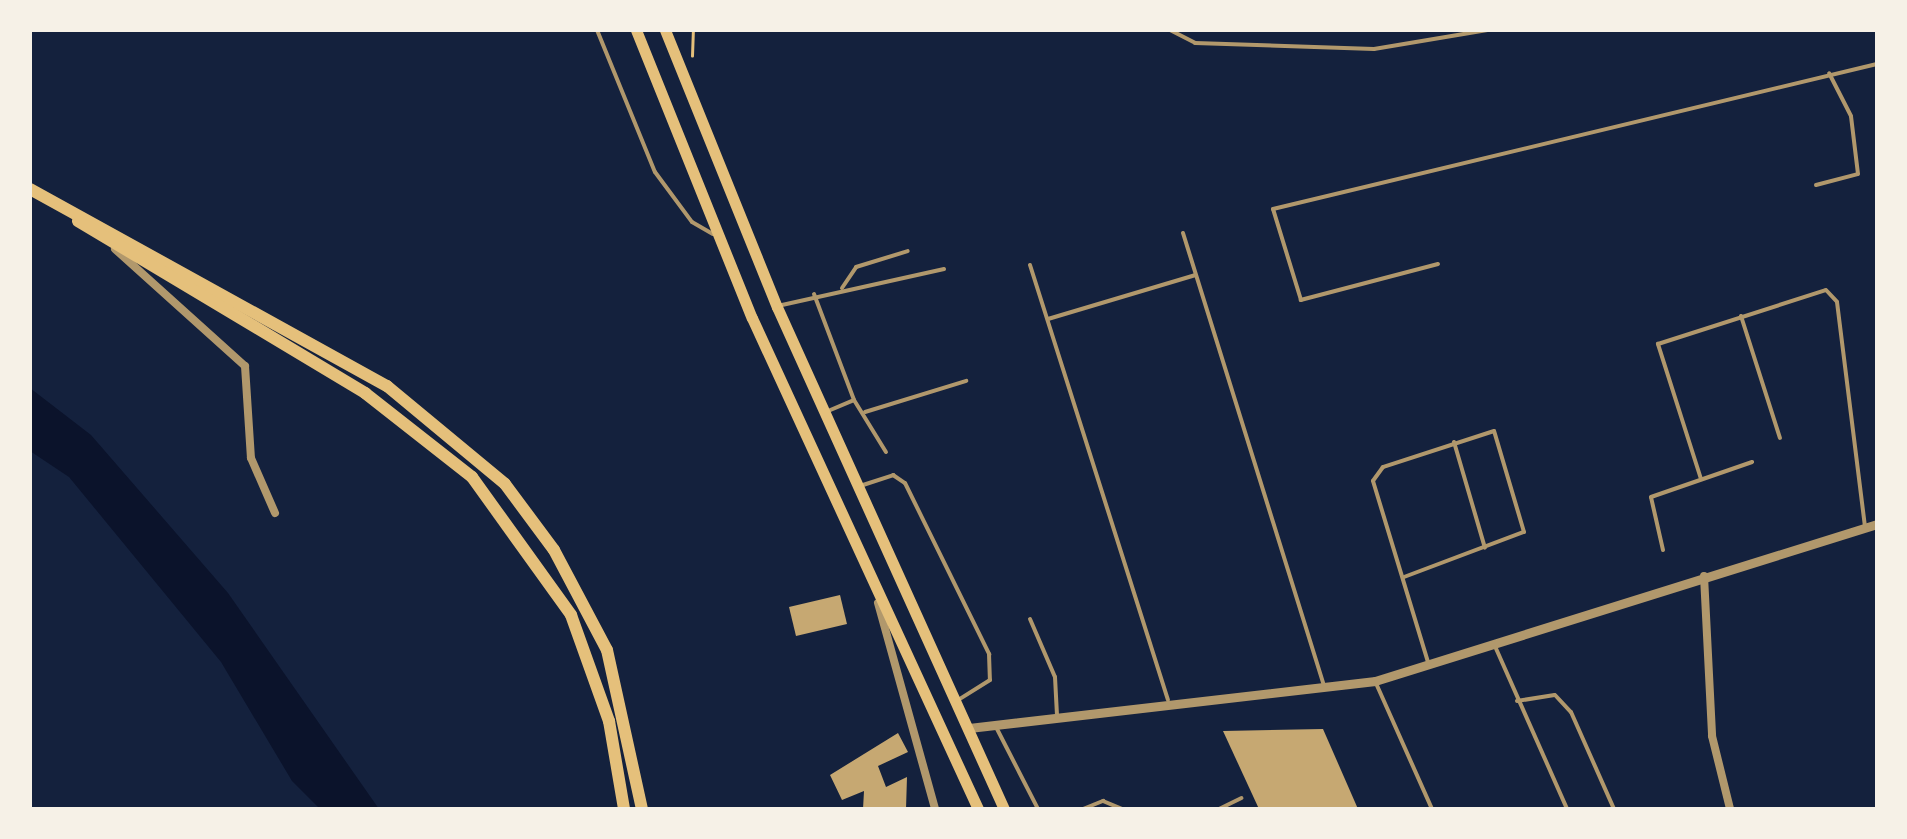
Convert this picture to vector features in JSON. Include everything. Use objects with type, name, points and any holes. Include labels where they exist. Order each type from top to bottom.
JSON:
[{"type":"highway","points":[[30,189],[387,386],[505,484],[554,550],[607,650],[642,809]]},
{"type":"highway","points":[[60,207],[115,249],[366,393],[472,476],[571,615],[609,721],[624,809]]},
{"type":"main road","points":[[636,30],[718,237],[877,598],[978,809]]},
{"type":"main road","points":[[665,30],[777,306],[1004,809]]},
{"type":"street","points":[[115,249],[246,366],[251,458],[274,513]]},
{"type":"street","points":[[969,728],[1168,700],[1375,681],[1704,574],[1877,524]]},
{"type":"street","points":[[1704,574],[1712,736],[1730,809]]},
{"type":"street","points":[[877,598],[935,809]]},
{"type":"lane","points":[[597,30],[655,172],[692,222],[718,237]]},
{"type":"lane","points":[[1170,30],[1195,43],[1374,50],[1487,30]]},
{"type":"lane","points":[[1438,264],[1301,300],[1273,209],[1877,64]]},
{"type":"lane","points":[[1816,186],[1858,174],[1851,116],[1829,73]]},
{"type":"lane","points":[[1183,232],[1324,686]]},
{"type":"lane","points":[[842,288],[856,267],[908,251]]},
{"type":"lane","points":[[1030,265],[1168,700]]},
{"type":"lane","points":[[777,306],[814,294],[944,269]]},
{"type":"lane","points":[[1048,319],[1196,274]]},
{"type":"lane","points":[[1701,479],[1658,344],[1741,316],[1834,293],[1865,528]]},
{"type":"lane","points":[[814,294],[854,400],[886,452]]},
{"type":"lane","points":[[1741,316],[1780,438]]},
{"type":"lane","points":[[864,413],[966,381]]},
{"type":"lane","points":[[824,413],[854,400]]},
{"type":"lane","points":[[1404,577],[1515,539],[1526,522],[1500,436],[1489,430],[1376,474],[1404,577],[1429,664]]},
{"type":"lane","points":[[1454,442],[1485,549]]},
{"type":"lane","points":[[1663,550],[1650,497],[1752,462]]},
{"type":"lane","points":[[856,487],[893,475],[905,483],[989,654],[990,680],[956,702]]},
{"type":"lane","points":[[1030,619],[1055,677],[1056,716]]},
{"type":"lane","points":[[1494,642],[1567,809]]},
{"type":"lane","points":[[1375,681],[1432,809]]},
{"type":"lane","points":[[1517,701],[1555,695],[1571,712],[1614,809]]},
{"type":"lane","points":[[995,725],[1038,809]]},
{"type":"lane","points":[[1220,809],[1242,798]]},
{"type":"lane","points":[[1083,809],[1103,801],[1122,809]]},
{"type":"path","points":[[676,64],[697,53],[694,30]]},
{"type":"water","points":[[30,388],[91,435],[228,593],[379,809],[320,809],[292,781],[221,662],[69,477],[30,451]]},
{"type":"building","points":[[840,595],[847,624],[796,636],[789,607]]},
{"type":"building","points":[[1323,729],[1358,809],[1259,809],[1223,731]]},
{"type":"building","points":[[898,733],[908,752],[878,766],[886,787],[907,777],[906,809],[863,809],[864,791],[842,800],[830,775]]}]
